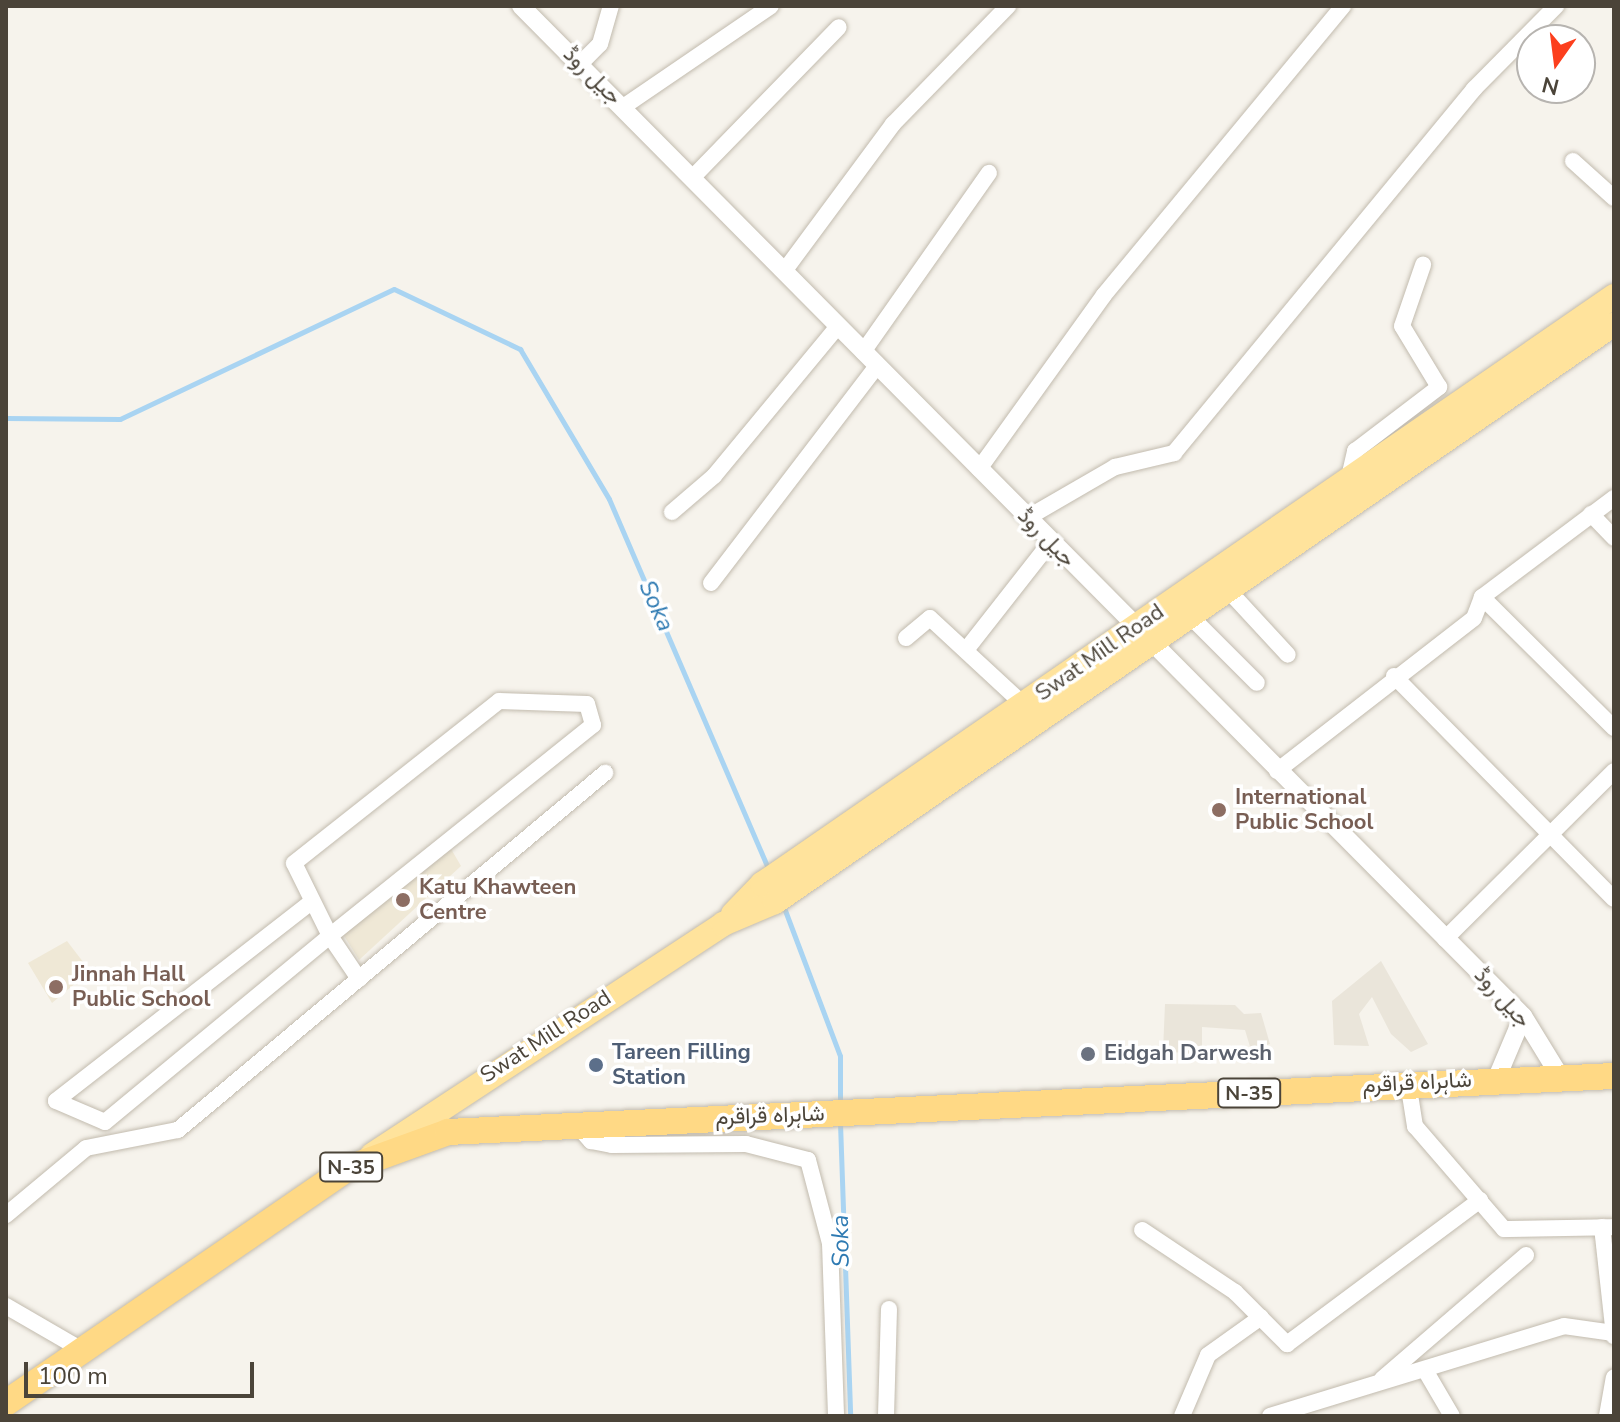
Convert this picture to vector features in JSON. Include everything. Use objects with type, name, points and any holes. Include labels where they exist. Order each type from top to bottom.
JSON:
[{"type":"highway","name":"شاہراہ قراقرم","points":[[6,1403],[372,1155],[448,1132],[884,1112],[1408,1082],[1614,1076]]},
{"type":"main road","points":[[1489,397],[1614,296]]},
{"type":"main road","points":[[1489,397],[1614,324]]},
{"type":"main road","name":"Swat Mill Road","points":[[372,1155],[723,924],[762,884],[820,858],[1142,637],[1350,473],[1489,397]]},
{"type":"main road","name":"Swat Mill Road","points":[[820,858],[1024,705],[1142,637],[1191,617],[1489,397]]},
{"type":"street","name":"جیل روڈ","points":[[521,6],[695,175],[1142,637],[1523,1016],[1561,1078]]},
{"type":"street","points":[[580,64],[600,44],[611,6]]},
{"type":"street","points":[[623,107],[771,6]]},
{"type":"street","points":[[785,270],[893,124],[1008,6]]},
{"type":"street","points":[[979,469],[1104,295],[1343,6]]},
{"type":"street","points":[[1027,518],[1115,467],[1174,453],[1474,89],[1556,6]]},
{"type":"street","points":[[695,175],[839,27]]},
{"type":"street","points":[[1573,161],[1614,198]]},
{"type":"street","points":[[863,352],[989,173]]},
{"type":"street","points":[[1350,473],[1355,451],[1439,387],[1402,326],[1423,265]]},
{"type":"street","points":[[672,512],[714,476],[838,326]]},
{"type":"street","points":[[711,583],[877,366]]},
{"type":"street","points":[[1277,771],[1394,676],[1474,618],[1482,597],[1614,498]]},
{"type":"street","points":[[1591,514],[1614,538]]},
{"type":"street","points":[[966,650],[1050,543]]},
{"type":"street","points":[[1228,590],[1288,655]]},
{"type":"street","points":[[1482,597],[1614,728]]},
{"type":"street","points":[[1191,617],[1257,683]]},
{"type":"street","points":[[906,638],[930,618],[1024,705]]},
{"type":"street","points":[[1394,676],[1614,899]]},
{"type":"street","points":[[6,1215],[86,1148],[105,1122],[330,936],[593,725],[587,704],[499,701],[294,863],[307,878],[310,903],[330,936],[359,979]]},
{"type":"street","points":[[1445,939],[1614,771]]},
{"type":"street","points":[[86,1148],[178,1130],[605,773]]},
{"type":"street","points":[[105,1122],[56,1101],[310,903]]},
{"type":"street","points":[[1496,1080],[1523,1016]]},
{"type":"street","points":[[1270,1416],[1302,1412],[1374,1385],[1564,1326],[1613,1334],[1608,1227],[1504,1229],[1415,1126],[1408,1082]]},
{"type":"street","points":[[576,1124],[591,1141],[612,1145],[746,1144],[808,1160],[830,1243],[836,1416]]},
{"type":"street","points":[[1142,1230],[1261,1317],[1280,1340],[1295,1341],[1480,1200]]},
{"type":"street","points":[[1374,1385],[1526,1255]]},
{"type":"street","points":[[6,1306],[82,1350]]},
{"type":"street","points":[[886,1416],[889,1309]]},
{"type":"street","points":[[1182,1416],[1208,1355],[1261,1317]]},
{"type":"street","points":[[1425,1370],[1452,1416]]},
{"type":"street","points":[[1609,1415],[1614,1378]]},
{"type":"shaded area","name":"Katu Khawteen Centre","points":[[447,842],[461,866],[359,960],[343,934]]},
{"type":"shaded area","name":"Jinnah Hall Public School","points":[[67,941],[90,971],[52,1003],[28,963]]},
{"type":"shaded area","points":[[1381,961],[1428,1044],[1411,1052],[1391,1034],[1372,997],[1359,1014],[1369,1046],[1334,1045],[1332,1001]]},
{"type":"shaded area","points":[[1165,1004],[1235,1005],[1244,1014],[1261,1013],[1270,1044],[1251,1050],[1245,1030],[1202,1027],[1202,1055],[1163,1051]]},
{"type":"waterway","name":"Soka","points":[[6,418],[120,419],[394,289],[520,349],[609,499],[769,870]]},
{"type":"waterway","name":"Soka","points":[[783,905],[840,1056],[840,1105]]},
{"type":"waterway","name":"Soka","points":[[840,1123],[850,1416]]},
{"type":"place","name":"International Public School","points":[[1219,810]]},
{"type":"place","name":"Katu Khawteen Centre","points":[[403,900]]},
{"type":"place","name":"Jinnah Hall Public School","points":[[56,987]]},
{"type":"place","name":"Eidgah Darwesh","points":[[1088,1054]]},
{"type":"place","name":"Tareen Filling Station","points":[[596,1065]]}]
